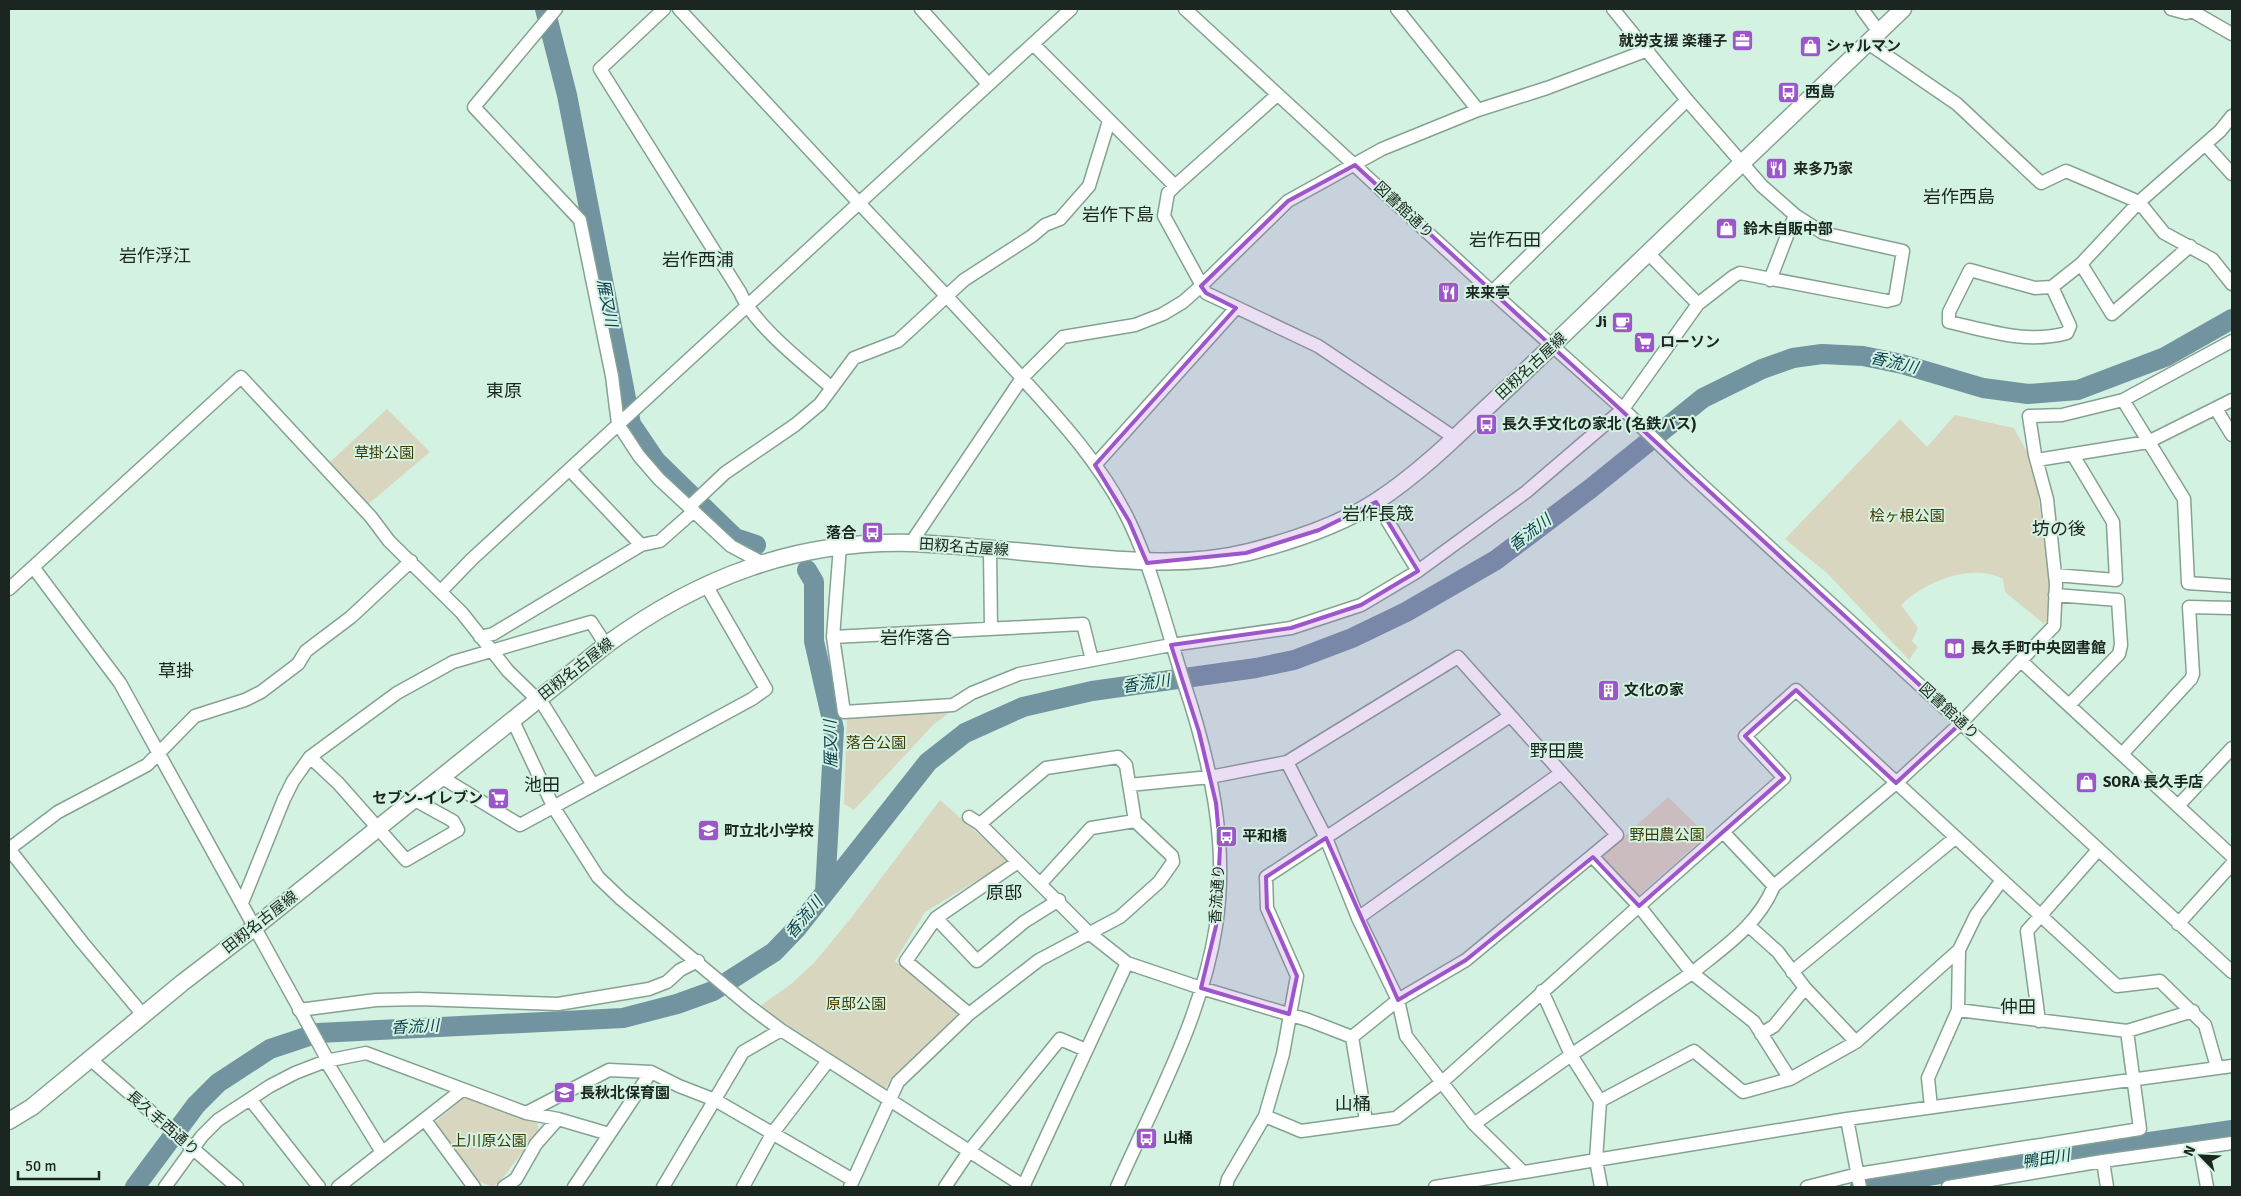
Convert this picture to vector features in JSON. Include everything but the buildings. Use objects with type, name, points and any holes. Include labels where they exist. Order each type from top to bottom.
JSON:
[{"type":"main road","name":"田籾名古屋線","points":[[9,1120],[32,1107],[182,983],[255,928],[413,799],[513,721],[535,700],[606,645],[661,607],[706,585],[761,562],[791,554],[840,546],[911,543],[1147,563],[1214,558],[1246,553],[1319,530],[1376,502],[1417,472],[1455,438],[1903,9]]},
{"type":"street","points":[[664,9],[600,69],[740,292],[746,307],[803,364],[831,387]]},
{"type":"street","name":"香流通り","points":[[679,9],[1056,414],[1095,465],[1130,521],[1147,563],[1190,700],[1216,803],[1220,848],[1219,888],[1216,926],[1196,1009],[1117,1187]]},
{"type":"street","points":[[921,9],[988,84]]},
{"type":"street","points":[[441,591],[638,406],[1071,9]]},
{"type":"street","name":"図書館通り","points":[[1185,9],[1492,292],[1623,409],[1665,451],[2232,972]]},
{"type":"street","points":[[1396,9],[1478,110]]},
{"type":"street","points":[[840,546],[833,637],[844,712],[953,705],[972,693],[1019,674],[1092,660],[1173,649],[1291,628],[1361,605],[1418,571],[1526,492],[1623,409],[1698,304],[1740,273],[1887,301],[1895,299],[1904,251],[1823,233],[1795,215],[1762,186],[1744,163],[1687,100],[1613,9]]},
{"type":"street","points":[[1862,9],[1874,37],[1957,104],[2041,184],[2066,171],[2139,202],[2164,233],[2212,259],[2231,279]]},
{"type":"street","points":[[2171,9],[2186,14],[2192,10],[2232,34]]},
{"type":"street","points":[[550,17],[474,107],[580,220],[612,376],[619,424],[644,462],[659,479],[692,507],[731,546],[761,562]]},
{"type":"street","points":[[1032,44],[1175,186]]},
{"type":"street","points":[[911,543],[1022,378],[1063,338],[1134,325],[1150,320],[1183,302],[1288,200],[1382,149],[1478,110],[1547,88],[1648,50]]},
{"type":"street","points":[[1277,95],[1168,193],[1164,216],[1206,293],[1318,346],[1455,438]]},
{"type":"street","points":[[1492,292],[1687,100]]},
{"type":"street","points":[[2052,287],[2070,326],[2067,333],[2048,338],[2016,336],[1949,322],[1948,312],[1970,270],[2035,288],[2052,287],[2081,264],[2139,202],[2205,144],[2232,116]]},
{"type":"street","points":[[480,637],[493,634],[642,545],[660,541],[692,507],[702,493],[725,473],[795,425],[820,404],[854,358],[898,341],[964,280],[1032,236],[1045,225],[1060,219],[1089,186],[1110,121]]},
{"type":"street","points":[[2205,144],[2232,174]]},
{"type":"street","points":[[1770,280],[1795,215]]},
{"type":"street","points":[[2081,264],[2112,314],[2190,246]]},
{"type":"street","points":[[1648,253],[1698,304]]},
{"type":"street","points":[[1095,465],[1236,308]]},
{"type":"street","points":[[1474,1124],[1692,973],[1750,926],[1768,900],[1774,886],[1896,783],[1961,722],[2054,626],[2054,575],[2047,498],[2037,460],[2029,416],[2062,415],[2122,400],[2232,341]]},
{"type":"street","points":[[9,589],[241,377],[372,517],[389,541],[412,561],[462,613],[492,652],[535,700],[544,706],[593,785]]},
{"type":"street","points":[[2122,400],[2184,499],[2188,583],[2232,586]]},
{"type":"street","points":[[2037,460],[2148,442],[2232,400]]},
{"type":"street","points":[[2216,408],[2232,435]]},
{"type":"street","points":[[2054,575],[2116,580],[2114,522],[2073,454]]},
{"type":"street","points":[[570,470],[642,545]]},
{"type":"street","points":[[1376,502],[1418,571]]},
{"type":"street","points":[[990,549],[991,628]]},
{"type":"street","points":[[144,1016],[82,942],[9,849],[58,812],[146,765],[195,716],[253,696],[298,664],[306,651],[352,617],[412,561]]},
{"type":"street","points":[[33,568],[120,683],[326,1059],[382,1152]]},
{"type":"street","points":[[441,777],[520,825],[752,699],[766,689],[706,585]]},
{"type":"street","points":[[2054,596],[2118,600],[2121,645],[2119,654],[2069,705]]},
{"type":"street","points":[[2122,754],[2191,680],[2193,674],[2190,607],[2232,608]]},
{"type":"street","points":[[242,903],[284,799],[310,757],[397,693],[453,662],[592,622],[606,645]]},
{"type":"street","points":[[833,637],[1083,624],[1092,660]]},
{"type":"street","points":[[1129,785],[1210,777],[1287,762],[1458,657],[1617,836],[1466,960],[1398,1000],[1352,1037]]},
{"type":"street","points":[[2021,661],[2232,856]]},
{"type":"street","points":[[1265,1116],[1301,1131],[1396,1118],[1441,1082],[1784,778],[1745,736],[1796,690],[2117,986],[2160,981],[2193,1011],[2205,1025],[2217,1067]]},
{"type":"street","points":[[1226,1187],[1228,1179],[1265,1116],[1283,1054],[1289,1014],[1298,976],[1267,908],[1266,877],[1510,716]]},
{"type":"street","points":[[513,721],[554,808],[598,876],[621,899],[781,1030],[970,1150],[1024,1187],[1127,963]]},
{"type":"street","points":[[2178,806],[2232,748]]},
{"type":"street","points":[[310,757],[338,783],[376,829],[406,860],[458,830],[453,821],[413,799]]},
{"type":"street","points":[[526,1113],[609,1070],[651,1072],[679,1086],[716,1100],[851,1184],[898,1082],[969,1014],[1039,960],[1089,932],[1120,917],[1159,882],[1173,862],[1172,856],[1135,822],[1126,765],[1118,757],[1046,768],[975,821],[1059,900],[1089,932],[1127,963],[1201,988],[1289,1014],[1352,1037]]},
{"type":"street","points":[[1287,762],[1326,838],[1358,918],[1398,1000],[1406,1036],[1474,1124],[1523,1172]]},
{"type":"street","points":[[1358,918],[1562,773]]},
{"type":"street","points":[[1041,883],[1091,828],[1135,822]]},
{"type":"street","points":[[1724,833],[1774,886]]},
{"type":"street","points":[[1792,972],[1955,838]]},
{"type":"street","points":[[2040,1021],[2027,931],[2098,850]]},
{"type":"street","points":[[1593,857],[1639,906],[1692,973],[1754,1022],[1790,1079]]},
{"type":"street","points":[[969,1014],[906,961],[936,918],[1018,862]]},
{"type":"street","points":[[2178,924],[2232,864]]},
{"type":"street","points":[[1600,1101],[1694,1051],[1743,1092],[1790,1079],[1856,1042],[1959,950],[1976,914],[2002,880]]},
{"type":"street","points":[[936,918],[977,960],[1024,922],[1059,900]]},
{"type":"street","points":[[1750,926],[1778,952],[1805,988],[1856,1042]]},
{"type":"street","points":[[1931,1107],[1928,1078],[1958,1010],[1959,950]]},
{"type":"street","points":[[300,1012],[376,1000],[419,999],[558,1004],[649,989],[667,982],[680,970],[702,965]]},
{"type":"street","points":[[1761,1034],[1774,1026],[1805,988]]},
{"type":"street","points":[[1542,991],[1571,1055],[1600,1101],[1596,1160],[1601,1187]]},
{"type":"street","points":[[1958,1010],[2127,1031],[2193,1011]]},
{"type":"street","points":[[663,1187],[743,1052],[781,1030]]},
{"type":"street","points":[[1807,1187],[1859,1181],[2140,1129],[2127,1031]]},
{"type":"street","points":[[1352,1037],[1366,1121]]},
{"type":"street","points":[[945,1187],[970,1150],[1060,1039],[1086,1050]]},
{"type":"street","points":[[165,1187],[191,1147],[218,1120],[295,1073],[326,1059],[366,1053],[526,1113],[558,1119],[609,1134]]},
{"type":"street","name":"長久手西通り","points":[[89,1058],[237,1187]]},
{"type":"street","points":[[743,1187],[772,1134],[828,1061]]},
{"type":"street","points":[[1435,1187],[1467,1185],[1523,1172],[1847,1119],[2232,1066]]},
{"type":"street","points":[[574,1187],[651,1072]]},
{"type":"street","points":[[338,1187],[462,1090]]},
{"type":"street","points":[[250,1099],[319,1187]]},
{"type":"street","points":[[504,1187],[516,1178],[536,1144],[558,1119]]},
{"type":"street","points":[[1847,1119],[1859,1181]]},
{"type":"street","points":[[425,1120],[474,1187]]},
{"type":"street","points":[[1948,1187],[2103,1161],[2232,1143]]},
{"type":"street","points":[[2200,1148],[2207,1187]]},
{"type":"street","points":[[2103,1161],[2107,1187]]},
{"type":"highlighted area","points":[[1355,165],[1961,723],[1896,783],[1796,690],[1745,736],[1784,778],[1639,906],[1593,857],[1466,960],[1398,1000],[1326,838],[1266,877],[1267,908],[1297,976],[1289,1014],[1201,988],[1216,926],[1220,848],[1216,803],[1199,732],[1171,645],[1291,628],[1361,605],[1418,571],[1376,502],[1319,530],[1246,553],[1147,563],[1129,521],[1095,465],[1236,308],[1206,293],[1201,286],[1288,201]]},
{"type":"green space","name":"草掛公園","points":[[387,409],[430,452],[366,506],[327,465]]},
{"type":"green space","name":"桧ヶ根公園","points":[[1955,415],[2014,428],[2034,465],[2054,613],[2044,624],[2005,592],[2003,579],[1990,574],[1963,574],[1949,577],[1922,589],[1901,605],[1918,628],[1912,641],[1918,647],[1909,660],[1827,573],[1785,539],[1900,419],[1927,447]]},
{"type":"green space","name":"落合公園","points":[[946,710],[948,714],[934,724],[854,810],[844,804],[847,715]]},
{"type":"green space","name":"野田農公園","points":[[1668,797],[1707,835],[1637,897],[1602,857]]},
{"type":"green space","name":"原邸公園","points":[[940,800],[1009,861],[925,912],[895,961],[959,1015],[893,1076],[885,1089],[759,1007],[791,984],[814,963],[851,918]]},
{"type":"green space","name":"上川原公園","points":[[465,1097],[537,1123],[539,1130],[502,1179],[493,1187],[476,1180],[434,1123]]},
{"type":"waterway","name":"雁又川","points":[[545,9],[567,95],[631,424],[656,461],[735,538],[756,545]]},
{"type":"waterway","name":"香流川","points":[[135,1187],[196,1105],[218,1083],[270,1049],[318,1033],[623,1018],[677,1004],[713,991],[774,952],[797,928],[928,762],[965,733],[1023,707],[1092,691],[1256,668],[1294,660],[1352,638],[1406,612],[1496,560],[1590,489],[1703,398],[1762,369],[1793,358],[1822,354],[1863,356],[1902,364],[1983,388],[2028,394],[2078,390],[2165,357],[2232,319]]},
{"type":"waterway","name":"雁又川","points":[[807,570],[814,582],[814,641],[834,729],[825,892]]},
{"type":"waterway","name":"鴨田川","points":[[1860,1187],[2045,1157],[2232,1130]]},
{"type":"place","name":"就労支援 楽種子","points":[[1743,41]]},
{"type":"place","name":"シャルマン","points":[[1810,46]]},
{"type":"place","name":"西島","points":[[1789,92]]},
{"type":"place","name":"来多乃家","points":[[1777,169]]},
{"type":"place","name":"鈴木自販中部","points":[[1727,229]]},
{"type":"place","name":"来来亭","points":[[1449,293]]},
{"type":"place","name":"Ji","points":[[1623,322]]},
{"type":"place","name":"ローソン","points":[[1644,342]]},
{"type":"place","name":"長久手文化の家北 (名鉄バス)","points":[[1486,424]]},
{"type":"place","name":"落合","points":[[872,533]]},
{"type":"place","name":"長久手町中央図書館","points":[[1955,648]]},
{"type":"place","name":"文化の家","points":[[1608,690]]},
{"type":"place","name":"SORA 長久手店","points":[[2087,782]]},
{"type":"place","name":"セブン-イレブン","points":[[499,798]]},
{"type":"place","name":"町立北小学校","points":[[708,831]]},
{"type":"place","name":"平和橋","points":[[1226,836]]},
{"type":"place","name":"長秋北保育園","points":[[564,1093]]},
{"type":"place","name":"山桶","points":[[1147,1138]]},
{"type":"district","name":"岩作西島","points":[[1959,197]]},
{"type":"district","name":"岩作下島","points":[[1118,215]]},
{"type":"district","name":"岩作石田","points":[[1505,240]]},
{"type":"district","name":"岩作浮江","points":[[155,256]]},
{"type":"district","name":"岩作西浦","points":[[698,260]]},
{"type":"district","name":"東原","points":[[504,391]]},
{"type":"district","name":"岩作長筬","points":[[1378,514]]},
{"type":"district","name":"坊の後","points":[[2059,529]]},
{"type":"district","name":"岩作落合","points":[[916,638]]},
{"type":"district","name":"草掛","points":[[176,671]]},
{"type":"district","name":"野田農","points":[[1557,751]]},
{"type":"district","name":"池田","points":[[542,785]]},
{"type":"district","name":"原邸","points":[[1004,893]]},
{"type":"district","name":"仲田","points":[[2018,1007]]},
{"type":"district","name":"山桶","points":[[1353,1104]]}]
